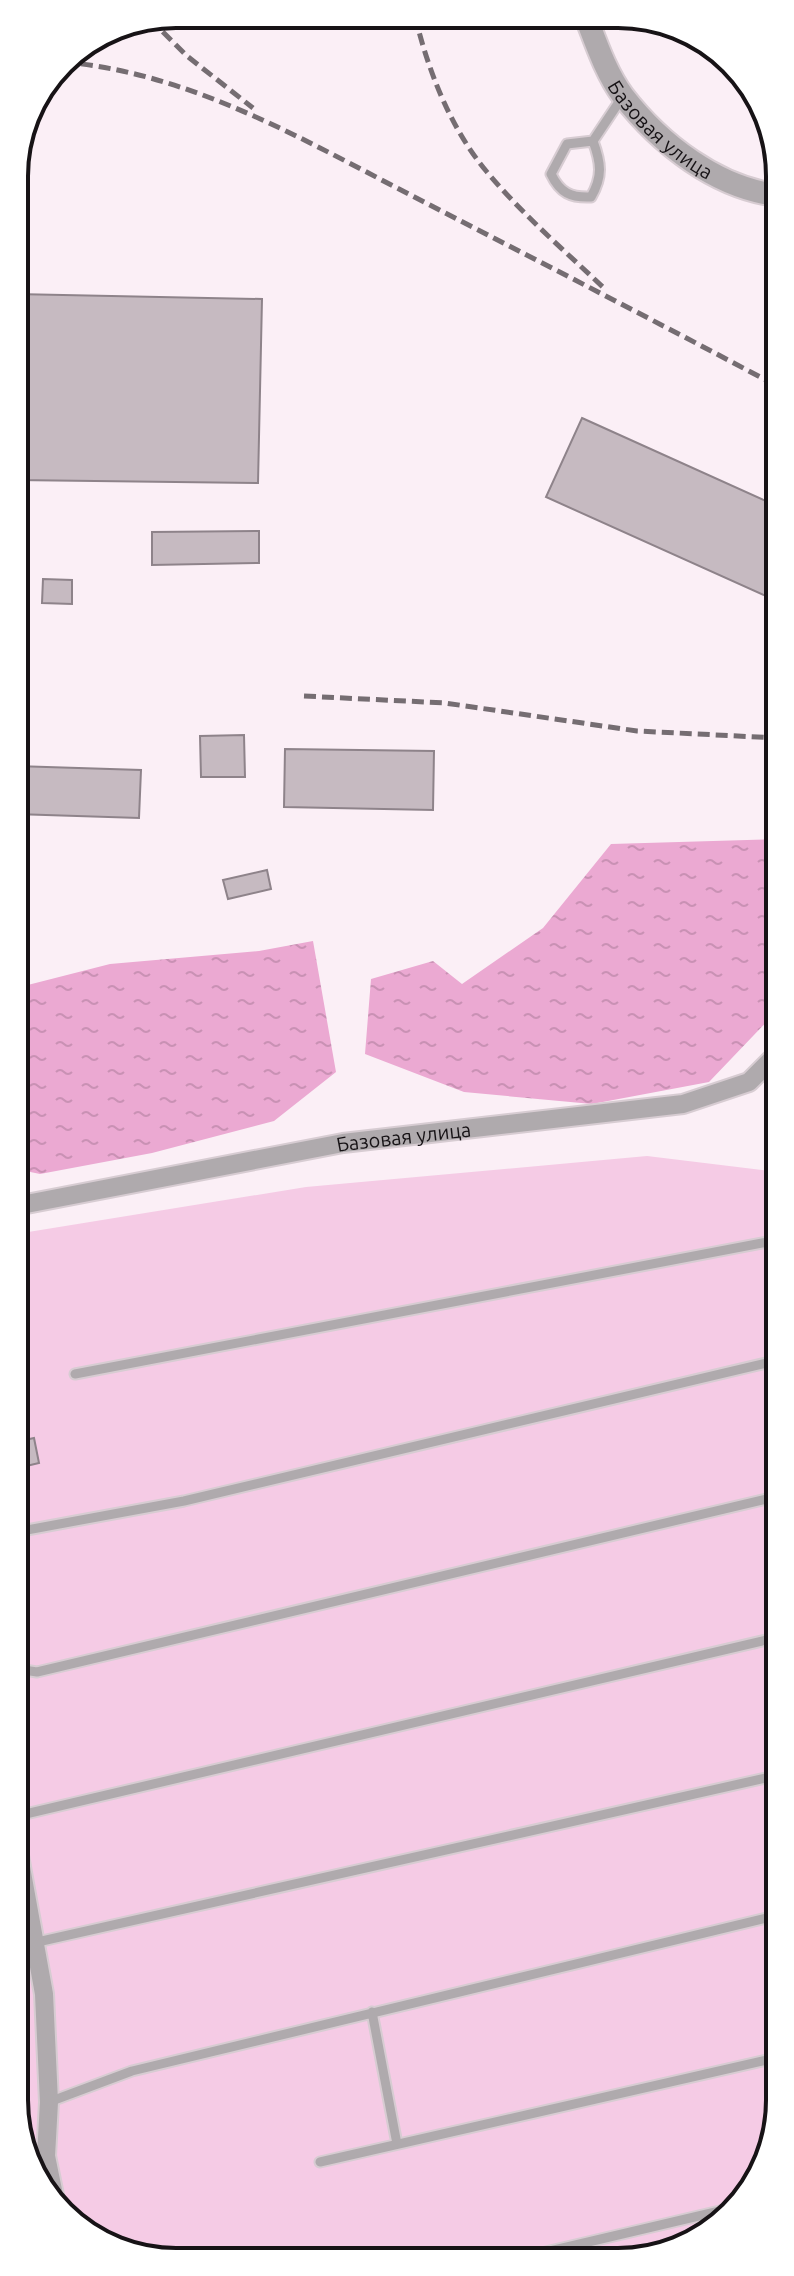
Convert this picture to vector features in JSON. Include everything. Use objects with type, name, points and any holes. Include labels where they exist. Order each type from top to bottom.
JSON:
[{"type":"street","name":"Базовая улица","points":[[591,28],[623,96],[659,133],[696,164],[750,192],[766,194]]},
{"type":"street","name":"Базовая улица","points":[[28,1204],[343,1143],[683,1104],[749,1082],[766,1065]]},
{"type":"street","points":[[28,1912],[44,1994],[49,2102],[46,2156],[50,2177]]},
{"type":"lane","points":[[593,141],[601,162],[600,181],[591,197],[574,198],[557,187],[551,174],[567,144],[593,141],[623,96]]},
{"type":"lane","points":[[75,1374],[766,1242]]},
{"type":"lane","points":[[28,1530],[184,1501],[766,1363]]},
{"type":"lane","points":[[28,1671],[37,1672],[766,1499]]},
{"type":"lane","points":[[28,1813],[766,1640]]},
{"type":"lane","points":[[33,1943],[766,1778]]},
{"type":"lane","points":[[49,2102],[132,2071],[766,1918]]},
{"type":"lane","points":[[372,2012],[397,2144]]},
{"type":"lane","points":[[320,2162],[766,2060]]},
{"type":"lane","points":[[563,2248],[714,2212]]},
{"type":"shaded area","points":[[647,1156],[766,1171],[766,2110],[755,2157],[735,2190],[716,2211],[675,2237],[628,2248],[166,2248],[119,2237],[86,2217],[59,2190],[43,2166],[36,2148],[28,2110],[28,1232],[306,1187]]},
{"type":"water","points":[[766,839],[766,1023],[709,1082],[592,1104],[464,1092],[365,1054],[371,979],[433,961],[462,984],[543,928],[611,844]]},
{"type":"water","points":[[313,941],[336,1072],[274,1121],[152,1153],[40,1174],[28,1172],[28,985],[110,964],[259,951]]},
{"type":"building","points":[[28,294],[262,299],[258,483],[28,480]]},
{"type":"building","points":[[582,418],[766,501],[766,596],[546,497]]},
{"type":"building","points":[[259,531],[259,563],[152,565],[152,532]]},
{"type":"building","points":[[43,579],[72,580],[72,604],[42,603]]},
{"type":"building","points":[[244,735],[245,777],[201,777],[200,736]]},
{"type":"building","points":[[285,749],[434,751],[433,810],[284,807]]},
{"type":"building","points":[[28,766],[141,770],[139,818],[28,814]]},
{"type":"building","points":[[267,870],[271,889],[228,899],[223,880]]},
{"type":"building","points":[[34,1438],[39,1463],[28,1466],[28,1439]]},
{"type":"railway","points":[[419,28],[442,98],[474,155],[515,203],[606,290]]},
{"type":"railway","points":[[160,29],[187,56],[253,108]]},
{"type":"railway","points":[[79,64],[159,81],[252,115],[341,158],[766,380]]},
{"type":"railway","points":[[304,696],[445,703],[637,731],[766,737]]}]
